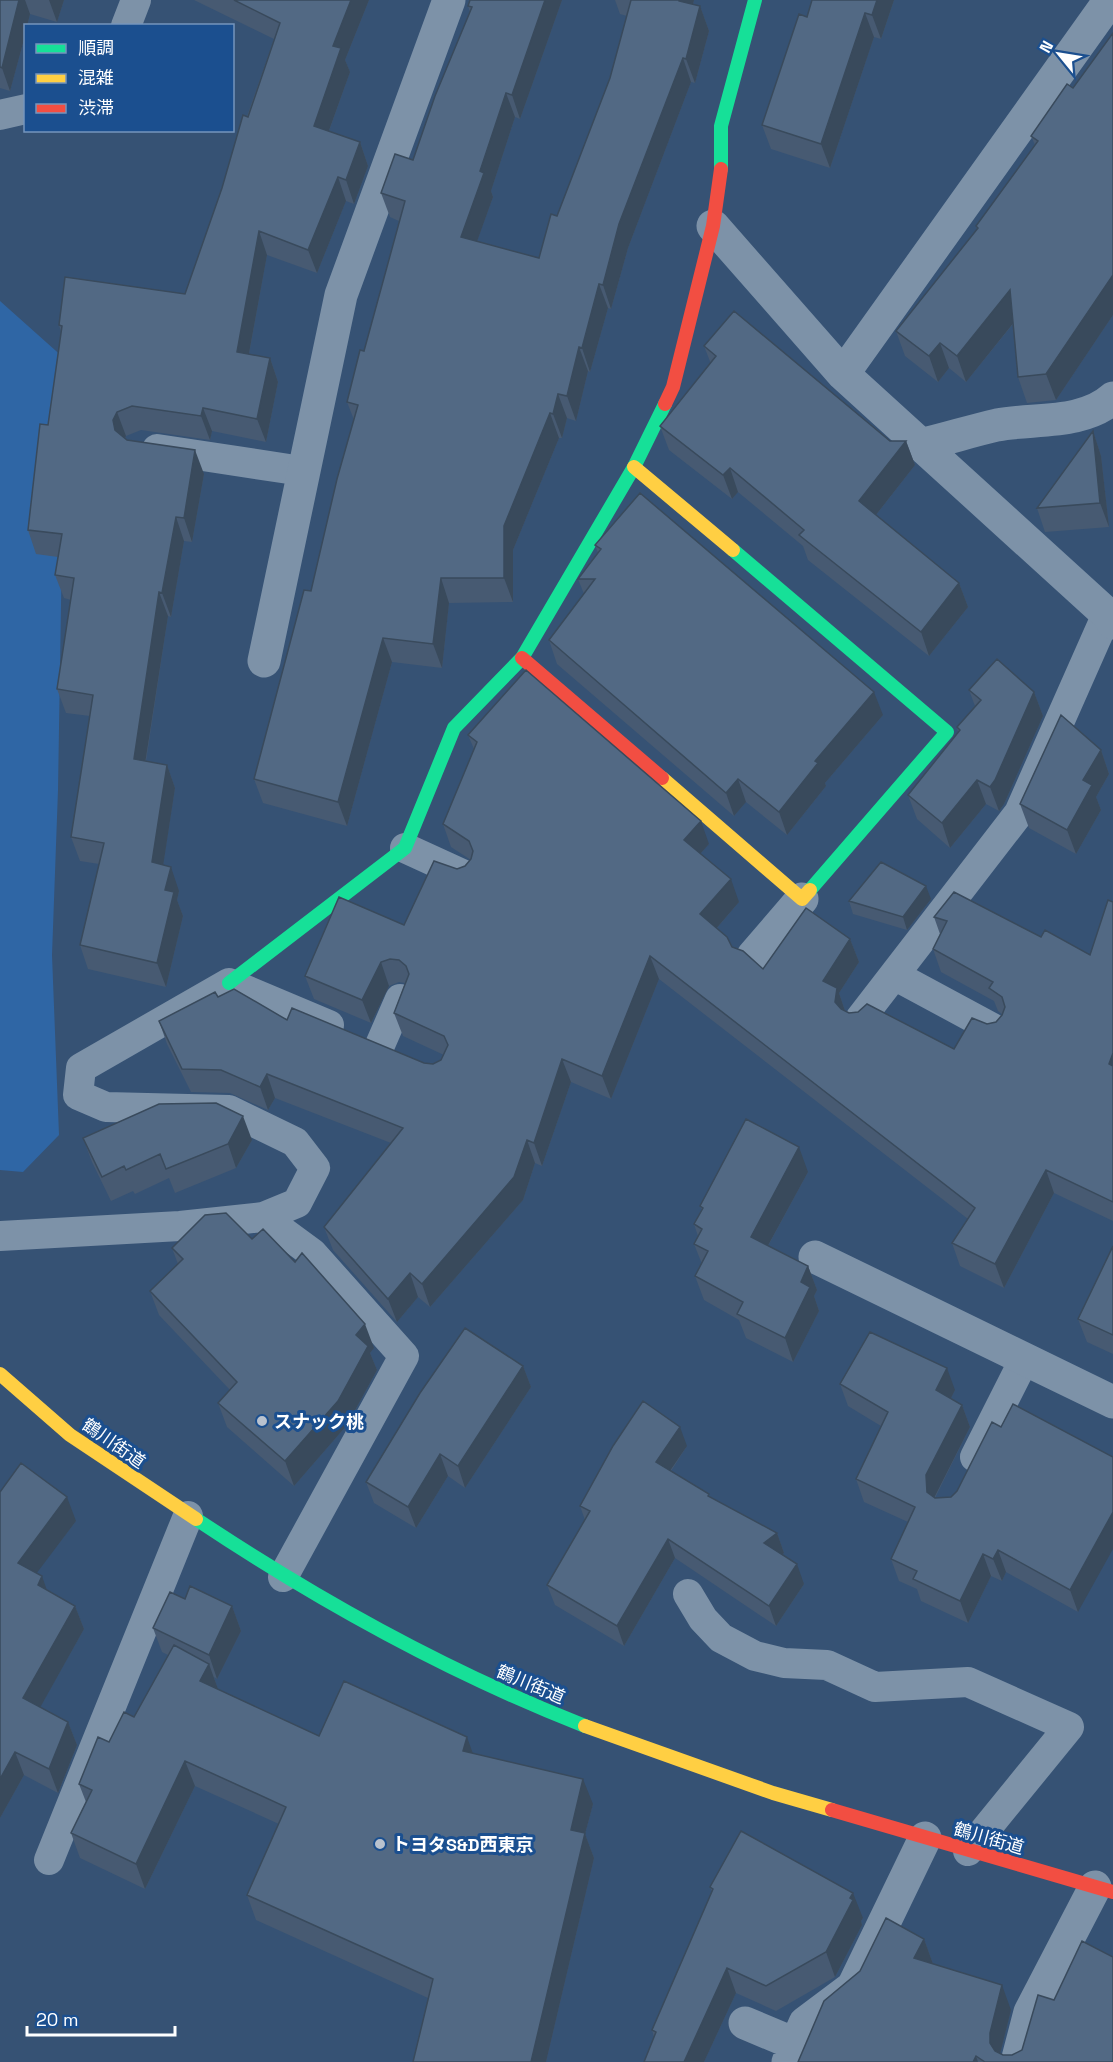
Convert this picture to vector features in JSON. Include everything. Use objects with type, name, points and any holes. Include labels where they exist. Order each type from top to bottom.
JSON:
[{"type":"street","points":[[264,662],[302,471],[341,295],[448,0]]},
{"type":"street","points":[[229,983],[405,848],[454,728],[522,658],[634,467],[673,387],[713,226],[720,182],[721,126],[755,0]]},
{"type":"street","points":[[843,374],[1110,0]]},
{"type":"street","points":[[713,226],[843,374],[1110,618]]},
{"type":"street","points":[[920,445],[998,425],[1083,414],[1105,405],[1113,398]]},
{"type":"street","points":[[634,467],[946,732],[753,956]]},
{"type":"street","points":[[522,658],[802,899]]},
{"type":"street","points":[[814,1257],[1113,1402]]},
{"type":"street","name":"鶴川街道","points":[[0,1374],[70,1435],[188,1516],[283,1577],[391,1637],[519,1701],[645,1749],[773,1793],[1104,1890]]},
{"type":"street","points":[[745,2023],[792,2053],[805,2023],[853,1987],[925,1838]]},
{"type":"street","points":[[1017,2062],[1030,2012],[1104,1890]]},
{"type":"lane","points":[[127,24],[136,0]]},
{"type":"lane","points":[[0,115],[24,110]]},
{"type":"lane","points":[[139,447],[302,471]]},
{"type":"lane","points":[[860,1019],[1019,813],[1110,618]]},
{"type":"lane","points":[[405,848],[464,875]]},
{"type":"lane","points":[[894,975],[996,1030]]},
{"type":"lane","points":[[0,1236],[180,1226],[263,1217],[297,1203],[315,1168],[295,1142],[229,1110],[106,1107],[78,1095],[81,1068],[229,983],[409,1058]]},
{"type":"lane","points":[[380,1045],[400,999]]},
{"type":"lane","points":[[263,1217],[312,1253],[404,1356],[283,1577]]},
{"type":"lane","points":[[961,1485],[1024,1360]]},
{"type":"lane","points":[[49,1860],[188,1516]]},
{"type":"lane","points":[[688,1594],[703,1618],[721,1638],[755,1656],[784,1663],[827,1665],[875,1687],[968,1682],[1069,1727],[968,1851]]},
{"type":"shaded area","points":[[0,301],[65,359],[58,790],[52,955],[59,1135],[23,1172],[0,1170]]},
{"type":"building","points":[[0,0],[19,0],[2,68],[0,67]]},
{"type":"building","points":[[234,0],[351,0],[333,46],[341,48],[314,126],[360,142],[346,180],[338,177],[308,250],[259,231],[237,352],[270,358],[257,419],[203,408],[201,416],[132,406],[117,412],[113,420],[115,430],[127,440],[195,450],[184,518],[176,517],[162,593],[159,592],[134,759],[167,765],[152,862],[171,867],[165,890],[174,892],[157,963],[80,945],[104,843],[71,837],[93,695],[57,689],[74,578],[55,575],[62,534],[28,530],[40,424],[48,425],[62,326],[59,325],[65,277],[185,294],[222,188],[243,115],[248,117],[280,23]]},
{"type":"building","points":[[470,0],[545,0],[512,95],[506,93],[480,171],[484,173],[461,237],[539,258],[551,214],[557,216],[610,78],[631,0],[679,0],[700,6],[686,59],[683,58],[619,224],[603,285],[599,284],[582,348],[579,347],[567,396],[558,394],[553,414],[550,413],[504,526],[504,578],[441,578],[433,644],[383,638],[338,802],[254,779],[304,590],[311,591],[337,479],[358,405],[347,402],[360,350],[364,351],[405,201],[381,193],[395,154],[413,160],[435,96],[472,7],[468,6]]},
{"type":"building","points":[[812,0],[877,0],[872,15],[865,13],[821,144],[762,125],[799,14],[807,17]]},
{"type":"building","points":[[1113,33],[1113,275],[1046,374],[1018,377],[1010,290],[957,356],[940,343],[929,356],[896,331],[978,228],[976,226],[1038,141],[1031,136],[1067,84],[1073,88]]},
{"type":"building","points":[[734,311],[890,441],[906,441],[859,501],[959,583],[921,632],[799,535],[804,530],[730,468],[723,475],[660,426],[716,356],[704,346]]},
{"type":"building","points":[[1093,431],[1100,503],[1037,508]]},
{"type":"building","points":[[640,493],[874,692],[815,761],[818,763],[779,812],[738,779],[726,793],[549,640],[595,579],[578,579],[601,549],[595,545]]},
{"type":"building","points":[[997,659],[1034,692],[995,780],[990,787],[977,780],[942,823],[908,795],[960,730],[957,727],[981,700],[969,690]]},
{"type":"building","points":[[526,670],[701,821],[684,840],[731,879],[700,914],[727,937],[732,947],[743,951],[763,969],[806,908],[850,939],[823,981],[837,988],[835,1002],[849,1013],[858,1012],[867,1004],[954,1049],[972,1018],[987,1024],[996,1022],[1005,1007],[1002,997],[989,988],[993,982],[933,949],[947,921],[934,917],[954,892],[1041,937],[1045,930],[1090,955],[1108,900],[1113,902],[1113,1053],[1109,1064],[1113,1066],[1113,1202],[1046,1170],[995,1264],[952,1243],[975,1208],[650,956],[602,1076],[562,1059],[534,1143],[527,1140],[514,1177],[422,1284],[410,1273],[388,1299],[324,1227],[403,1128],[267,1074],[260,1087],[221,1070],[182,1069],[159,1021],[215,992],[218,997],[234,989],[287,1020],[292,1008],[424,1063],[433,1064],[441,1060],[448,1045],[444,1036],[394,1013],[409,974],[406,966],[399,960],[390,959],[381,962],[362,1000],[305,976],[339,897],[404,925],[434,861],[457,869],[465,866],[471,859],[473,851],[469,841],[443,824],[477,742],[468,735]]},
{"type":"building","points":[[1061,715],[1101,750],[1083,780],[1092,785],[1067,830],[1020,804]]},
{"type":"building","points":[[881,862],[926,886],[903,917],[849,901]]},
{"type":"building","points":[[216,1103],[243,1116],[228,1144],[166,1169],[160,1154],[126,1170],[124,1166],[102,1177],[83,1138],[159,1104]]},
{"type":"building","points":[[746,1119],[799,1147],[751,1237],[808,1266],[801,1282],[810,1287],[785,1338],[737,1314],[743,1302],[695,1276],[708,1251],[694,1244],[702,1229],[694,1224],[703,1208],[700,1206]]},
{"type":"building","points":[[226,1213],[252,1239],[263,1229],[295,1262],[302,1253],[365,1324],[356,1335],[368,1346],[338,1401],[285,1461],[218,1403],[237,1382],[150,1291],[183,1259],[172,1248],[205,1215]]},
{"type":"building","points":[[1113,1246],[1113,1335],[1078,1319]]},
{"type":"building","points":[[465,1328],[523,1366],[458,1466],[440,1454],[408,1507],[366,1482],[420,1393]]},
{"type":"building","points":[[870,1332],[947,1368],[936,1390],[962,1405],[926,1475],[927,1492],[935,1498],[951,1497],[957,1491],[992,1422],[1001,1427],[1013,1404],[1113,1457],[1113,1512],[1070,1590],[998,1550],[993,1559],[983,1554],[960,1601],[913,1579],[917,1571],[891,1559],[915,1507],[856,1479],[888,1412],[840,1384]]},
{"type":"building","points":[[643,1401],[680,1427],[656,1462],[709,1494],[708,1496],[777,1533],[764,1543],[797,1564],[769,1606],[668,1539],[617,1626],[547,1585],[590,1511],[580,1506],[613,1446]]},
{"type":"building","points":[[21,1463],[67,1497],[18,1563],[42,1576],[38,1585],[75,1606],[23,1698],[68,1722],[49,1769],[15,1752],[0,1779],[0,1492]]},
{"type":"building","points":[[190,1586],[232,1606],[209,1655],[153,1628],[170,1592],[185,1599]]},
{"type":"building","points":[[174,1645],[209,1664],[200,1681],[319,1736],[344,1681],[467,1737],[463,1751],[583,1779],[571,1830],[585,1833],[531,2062],[413,2062],[433,1979],[247,1895],[286,1807],[185,1761],[136,1864],[71,1833],[92,1790],[79,1784],[98,1737],[109,1742],[124,1712],[134,1717]]},
{"type":"building","points":[[741,1831],[853,1893],[850,1898],[853,1900],[826,1952],[766,1986],[727,1968],[684,2062],[644,2062],[656,2032],[652,2030],[713,1889],[710,1887]]},
{"type":"building","points":[[886,1918],[924,1939],[914,1958],[1002,1985],[990,2033],[990,2043],[995,2051],[1003,2055],[1012,2055],[1022,2050],[1038,1995],[1054,2000],[1082,1941],[1113,1957],[1113,2062],[985,2062],[976,2056],[973,2062],[798,2062],[824,2001],[860,1971]]},
{"type":"traffic: fast","points":[[721,169],[721,126],[755,0]]},
{"type":"traffic: fast","points":[[229,983],[405,848],[454,728],[522,658],[634,467],[665,404]]},
{"type":"traffic: fast","points":[[733,550],[947,732],[810,890]]},
{"type":"traffic: fast","points":[[196,1519],[289,1578],[385,1633],[483,1682],[585,1726]]},
{"type":"traffic: slow","points":[[634,467],[733,550]]},
{"type":"traffic: slow","points":[[662,778],[802,899],[810,890]]},
{"type":"traffic: slow","points":[[0,1374],[70,1435],[196,1519]]},
{"type":"traffic: slow","points":[[585,1726],[773,1793],[832,1810]]},
{"type":"traffic: jam","points":[[665,404],[673,387],[713,226],[721,169]]},
{"type":"traffic: jam","points":[[522,658],[662,778]]},
{"type":"traffic: jam","points":[[832,1810],[1113,1892]]},
{"type":"place","name":"スナック桃","points":[[262,1421]]},
{"type":"place","name":"トヨタS&D西東京","points":[[380,1844]]}]
